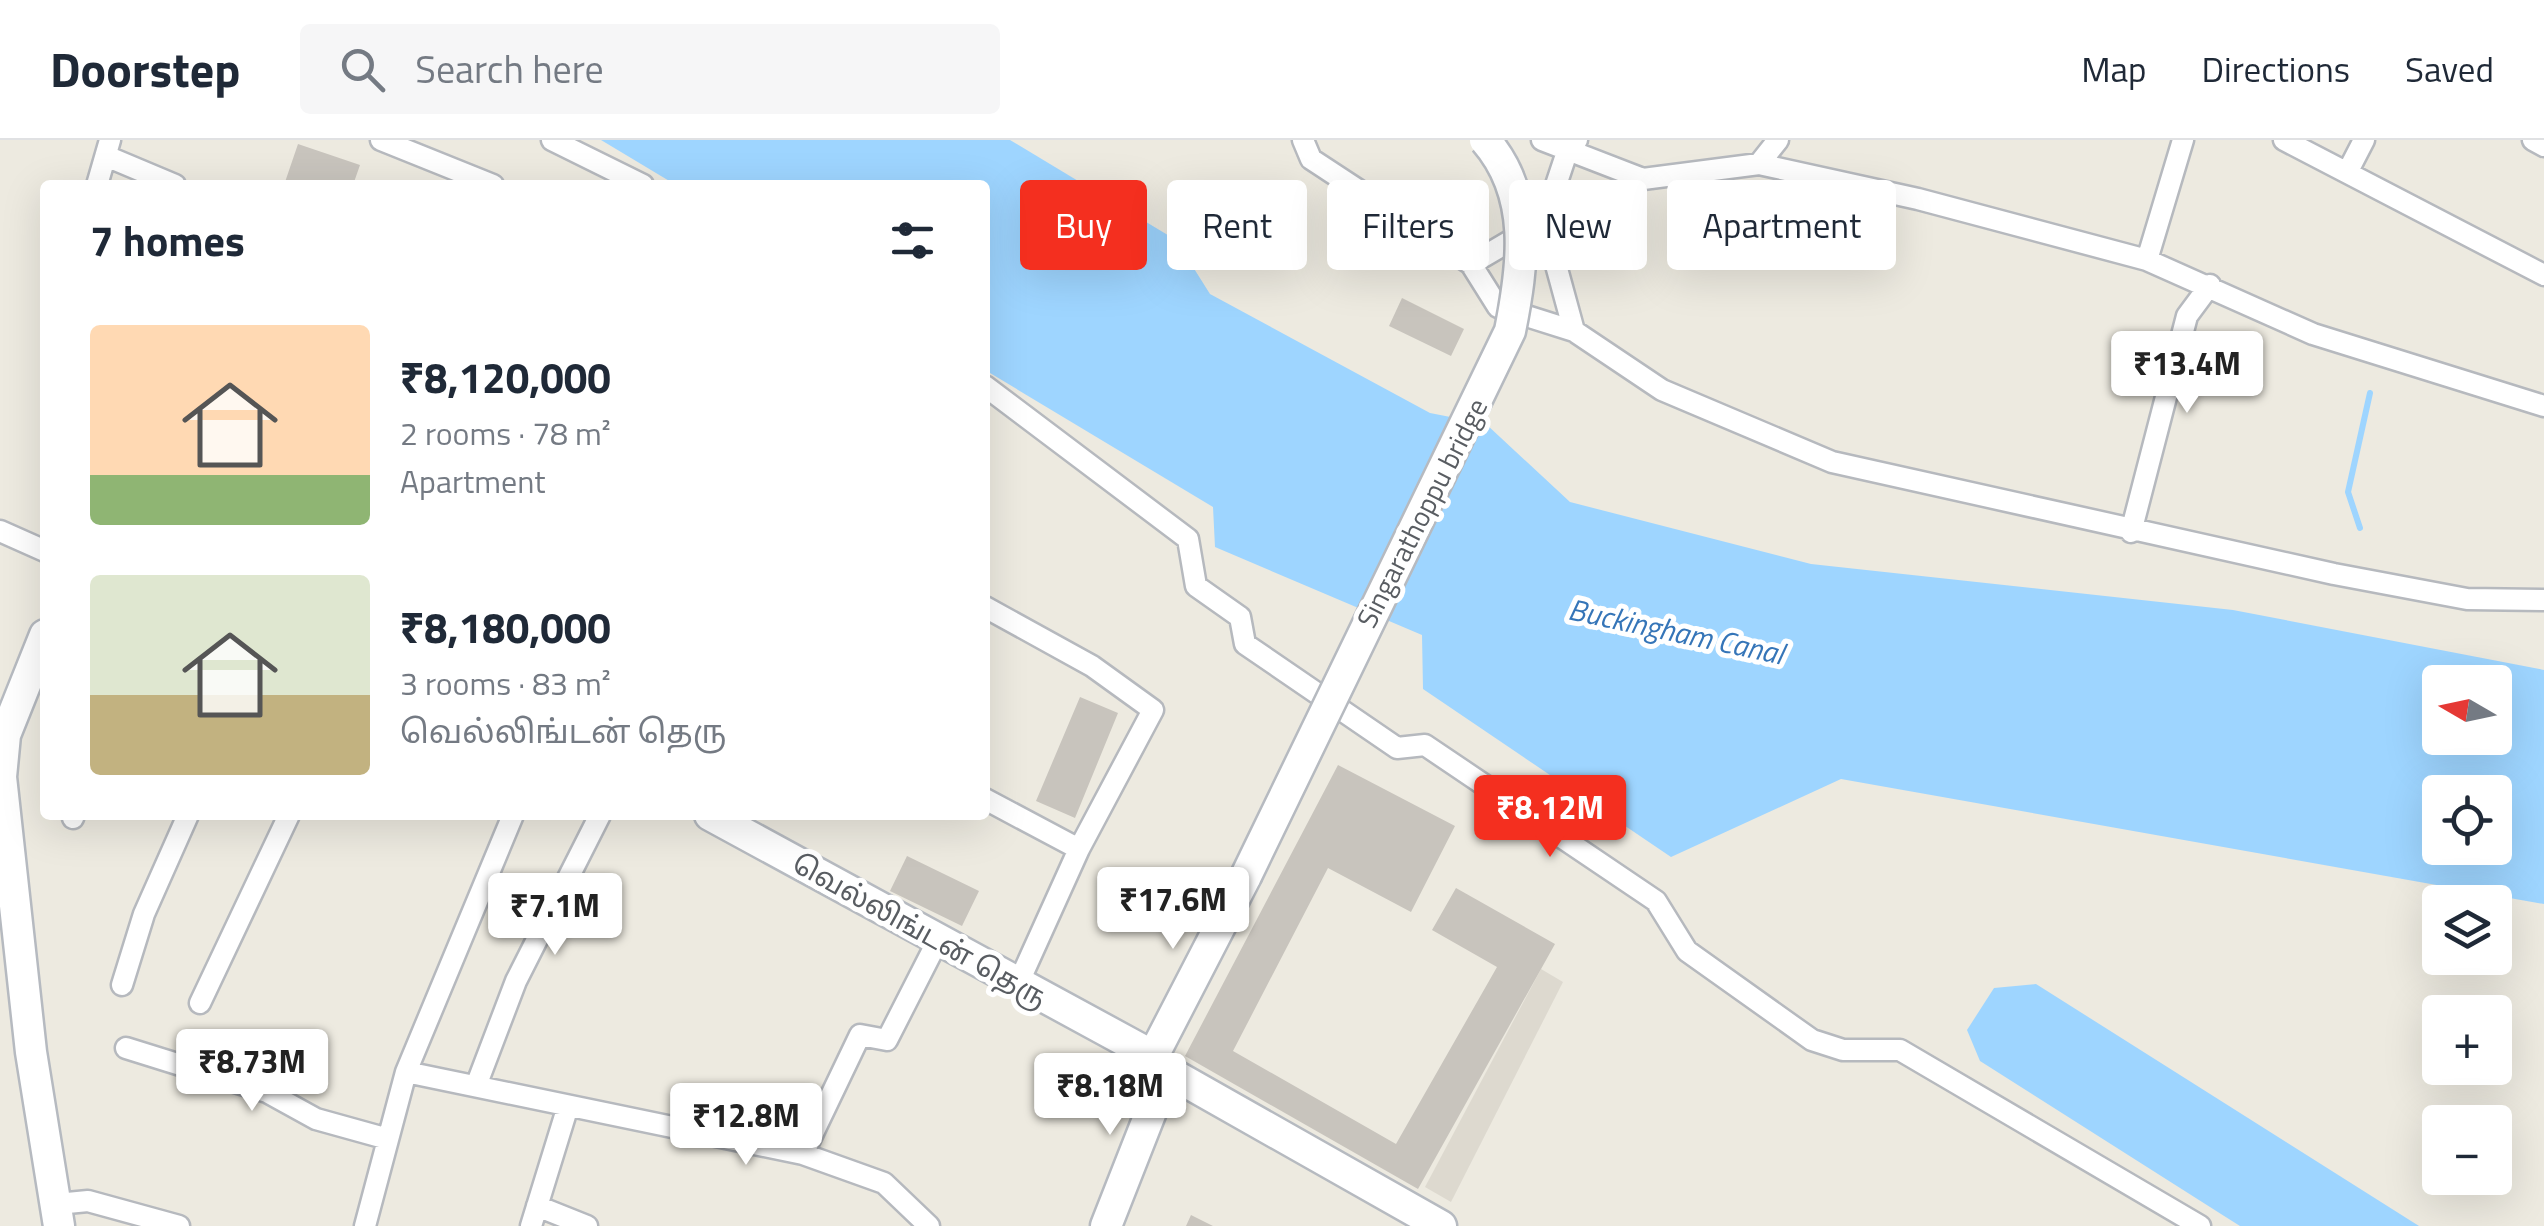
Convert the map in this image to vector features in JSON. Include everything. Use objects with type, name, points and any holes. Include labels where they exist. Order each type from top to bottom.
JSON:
[{"type":"main road","name":"Singarathoppu bridge","points":[[1106,1226],[1160,1064],[1246,876],[1510,331],[1522,273],[1522,236],[1515,194],[1497,153],[1485,140]]},
{"type":"main road","points":[[40,648],[5,735],[1,777],[32,1052],[58,1215]]},
{"type":"main road","name":"வெல்லிங்டன் தெரு","points":[[719,820],[1018,984],[1441,1226]]},
{"type":"street","points":[[381,140],[481,180]]},
{"type":"street","points":[[552,140],[633,180]]},
{"type":"street","points":[[1302,140],[1311,159],[1343,180]]},
{"type":"street","points":[[1542,140],[1572,146],[1643,179],[1759,164],[1918,199],[2147,260],[2210,284],[2313,334],[2544,406]]},
{"type":"street","points":[[1759,164],[1778,140]]},
{"type":"street","points":[[2147,260],[2184,140]]},
{"type":"street","points":[[2284,140],[2544,274]]},
{"type":"street","points":[[2348,171],[2364,140]]},
{"type":"street","points":[[2533,140],[2544,146]]},
{"type":"street","points":[[1559,180],[1572,146]]},
{"type":"street","points":[[98,180],[108,148],[166,180]]},
{"type":"street","points":[[1476,270],[1498,307],[1574,331],[1662,390],[1832,462],[2132,532],[2468,599],[2544,600]]},
{"type":"street","points":[[1557,270],[1574,331]]},
{"type":"street","points":[[2132,532],[2187,316],[2210,284]]},
{"type":"street","points":[[990,390],[1188,538],[1196,586],[1240,618],[1245,644],[1397,748],[1425,745],[1656,901],[1688,950],[1775,1016],[1812,1040],[1842,1050],[1900,1050],[2200,1226]]},
{"type":"street","points":[[0,531],[40,548]]},
{"type":"street","points":[[990,610],[1092,666],[1153,710],[1079,849],[1018,984]]},
{"type":"street","points":[[990,801],[1079,849]]},
{"type":"street","points":[[122,986],[144,914],[186,820]]},
{"type":"street","points":[[200,1004],[288,820]]},
{"type":"street","points":[[365,1226],[406,1072],[512,820]]},
{"type":"street","points":[[476,1086],[516,981],[597,820]]},
{"type":"street","points":[[803,1154],[860,1034],[887,1040],[938,940]]},
{"type":"street","points":[[126,1048],[266,1092],[316,1120],[388,1140]]},
{"type":"street","points":[[406,1072],[803,1154],[884,1183],[929,1226]]},
{"type":"street","points":[[568,1106],[534,1216],[586,1226]]},
{"type":"street","points":[[58,1215],[88,1200],[178,1226]]},
{"type":"shaded area","points":[[1541,969],[1563,982],[1451,1202],[1425,1187]]},
{"type":"water","name":"Buckingham Canal","points":[[601,140],[1010,140],[1076,180],[1020,180],[1020,270],[1147,270],[1147,223],[1167,235],[1167,270],[1195,270],[1210,294],[1430,413],[1486,424],[1570,502],[1811,564],[2233,610],[2544,670],[2544,904],[2512,898],[2512,885],[2437,885],[1841,779],[1671,857],[1423,689],[1422,635],[1215,547],[1213,507],[990,373],[990,180],[668,180]]},
{"type":"water","points":[[2036,984],[2419,1226],[2240,1226],[2221,1214],[1980,1061],[1967,1030],[1994,988]]},
{"type":"building","points":[[298,144],[360,165],[355,180],[286,180]]},
{"type":"building","points":[[1402,298],[1464,329],[1451,356],[1389,326]]},
{"type":"building","points":[[1080,697],[1118,713],[1075,818],[1036,801]]},
{"type":"building","points":[[1338,765],[1455,826],[1411,912],[1328,868],[1233,1051],[1396,1144],[1497,967],[1432,930],[1456,888],[1555,944],[1418,1189],[1185,1056]]},
{"type":"building","points":[[907,856],[979,891],[962,926],[890,891]]},
{"type":"building","points":[[1191,1215],[1213,1226],[1186,1226]]},
{"type":"waterway","points":[[2360,528],[2348,492],[2370,393]]}]
